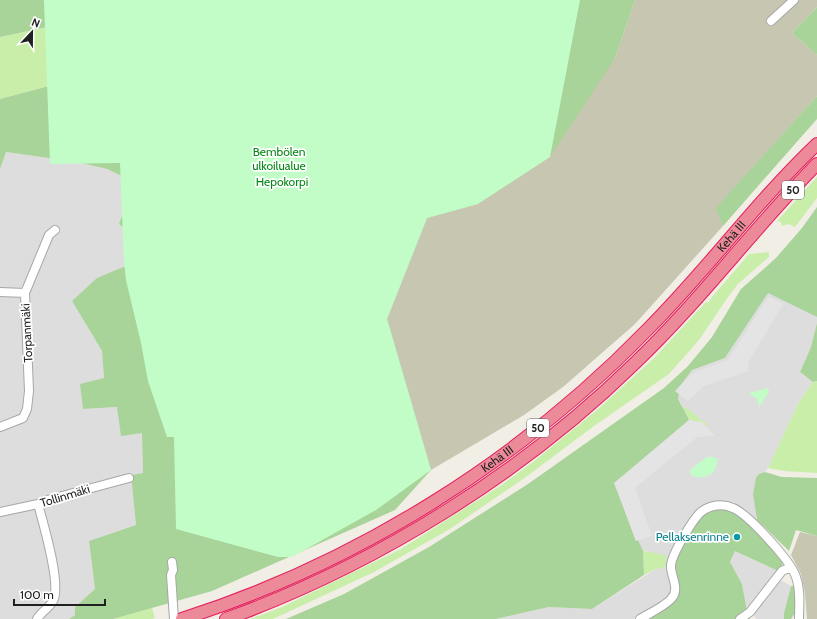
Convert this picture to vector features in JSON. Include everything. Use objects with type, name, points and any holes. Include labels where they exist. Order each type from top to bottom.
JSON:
[{"type":"highway","name":"Kehä III","points":[[185,618],[276,584],[348,550],[434,501],[487,466],[532,433],[596,379],[648,330],[817,144]]},
{"type":"highway","name":"Kehä III","points":[[226,619],[297,590],[379,550],[464,499],[544,442],[587,407],[635,363],[680,317],[817,164]]},
{"type":"street","points":[[771,21],[794,0]]},
{"type":"street","name":"Torpanmäki","points":[[0,427],[23,418],[27,409],[29,364],[25,293],[49,235],[55,230]]},
{"type":"street","points":[[0,292],[25,293]]},
{"type":"street","name":"Tollinmäki","points":[[0,512],[38,504],[47,500],[129,478]]},
{"type":"street","points":[[37,619],[54,600],[56,590],[48,544],[38,504]]},
{"type":"street","points":[[640,619],[671,599],[676,588],[672,572],[672,559],[695,518],[702,511],[710,507],[721,505],[732,507],[738,511],[766,537],[786,559],[796,576],[798,586],[799,619]]},
{"type":"street","points":[[172,562],[173,570],[171,576],[174,619]]},
{"type":"street","points":[[740,619],[750,612],[782,571],[791,567]]},
{"type":"shaded area","points":[[635,0],[817,0],[817,7],[792,33],[817,55],[817,96],[717,208],[723,226],[635,324],[563,387],[524,415],[431,470],[387,319],[427,218],[478,204],[615,58]]},
{"type":"shaded area","points":[[5,152],[77,162],[107,169],[135,182],[129,232],[133,263],[72,301],[102,351],[104,378],[83,409],[117,407],[142,433],[143,473],[131,475],[136,525],[89,541],[95,589],[75,607],[75,615],[69,619],[0,619],[0,169]]},
{"type":"shaded area","points":[[768,292],[817,317],[817,323],[811,347],[800,372],[813,382],[799,402],[768,468],[765,472],[759,474],[753,494],[757,520],[751,526],[674,569],[679,593],[677,598],[647,619],[496,619],[549,607],[592,609],[656,569],[666,567],[650,552],[643,551],[638,541],[636,541],[614,483],[682,406],[678,399],[679,393],[675,391],[692,370],[725,358]]},
{"type":"shaded area","points":[[768,297],[783,304],[748,363],[749,371],[704,386],[688,401],[675,391],[694,372],[728,360]]},
{"type":"shaded area","points":[[689,420],[702,422],[715,436],[697,437],[635,488],[652,536],[636,541],[614,483]]},
{"type":"shaded area","points":[[800,532],[817,536],[817,619],[807,619],[805,593],[801,574],[791,555]]},
{"type":"shaded area","points":[[735,551],[778,571],[747,611],[742,584],[730,562]]},
{"type":"shaded area","points":[[778,579],[791,586],[784,613],[784,619],[757,619],[751,613]]},
{"type":"green space","points":[[0,0],[174,0],[0,37]]},
{"type":"green space","name":"Bembölen ulkoilualue","points":[[44,0],[580,0],[550,157],[478,204],[427,218],[387,319],[431,470],[376,510],[292,557],[278,557],[176,529],[174,437],[167,437],[148,381],[141,343],[126,280],[120,163],[50,164]]},
{"type":"green space","points":[[174,0],[128,65],[0,99],[0,37]]},
{"type":"green space","name":"Bembölen ulkoilualue","points":[[418,0],[635,0],[615,58],[550,157],[478,204],[427,218],[387,319],[431,470],[395,510],[212,591],[113,619],[69,619],[75,615],[75,607],[95,589],[89,541],[136,525],[131,475],[143,473],[142,433],[121,436],[117,407],[83,409],[80,384],[104,378],[102,351],[72,301],[97,278],[133,263],[129,232],[119,224],[135,182],[107,169],[77,162],[6,152],[0,169],[0,99],[128,65]]},
{"type":"green space","points":[[817,7],[817,55],[792,33]]},
{"type":"green space","points":[[817,96],[817,119],[723,226],[716,208]]},
{"type":"green space","points":[[817,177],[817,198],[795,227],[789,224],[782,226],[781,222],[777,221]]},
{"type":"green space","points":[[817,207],[817,317],[768,293],[725,358],[692,370],[676,391],[679,393],[678,399],[689,420],[615,483],[636,541],[638,540],[643,551],[644,575],[592,609],[549,607],[496,619],[286,619],[344,594],[429,547],[528,484],[664,388],[688,366],[712,337],[741,289],[776,258],[802,228]]},
{"type":"green space","points":[[769,252],[769,257],[738,284],[699,340],[669,374],[594,426],[526,477],[450,529],[374,572],[273,619],[250,619],[282,607],[401,549],[500,486],[533,462],[597,410],[654,358],[706,302],[708,303],[749,254]]},
{"type":"green space","points":[[817,323],[817,381],[813,382],[800,372],[811,347]]},
{"type":"green space","points":[[817,381],[817,473],[784,471],[768,468],[799,402],[813,382]]},
{"type":"green space","points":[[768,388],[769,392],[759,407],[757,399],[749,393]]},
{"type":"green space","points":[[682,406],[708,425],[704,425],[702,422],[689,420]]},
{"type":"green space","points":[[707,457],[718,459],[714,472],[703,477],[692,475],[690,473],[691,469]]},
{"type":"green space","points":[[765,472],[782,477],[817,478],[817,536],[796,530],[789,551],[757,520],[753,494],[756,478],[759,474]]},
{"type":"green space","points":[[719,507],[739,514],[784,560],[782,566],[778,571],[735,551],[730,562],[742,584],[747,611],[736,619],[647,619],[677,598],[678,586],[674,567],[677,556],[698,519],[708,511]]},
{"type":"green space","points":[[643,551],[666,555],[666,567],[656,569],[644,575]]},
{"type":"green space","points":[[791,586],[796,586],[797,613],[795,613],[791,619],[784,619],[784,613]]},
{"type":"green space","points":[[152,608],[155,618],[152,619],[113,619]]},
{"type":"place","name":"Pellaksenrinne","points":[[737,537]]},
{"type":"park label","name":"Hepokorpi","points":[[282,182]]}]
